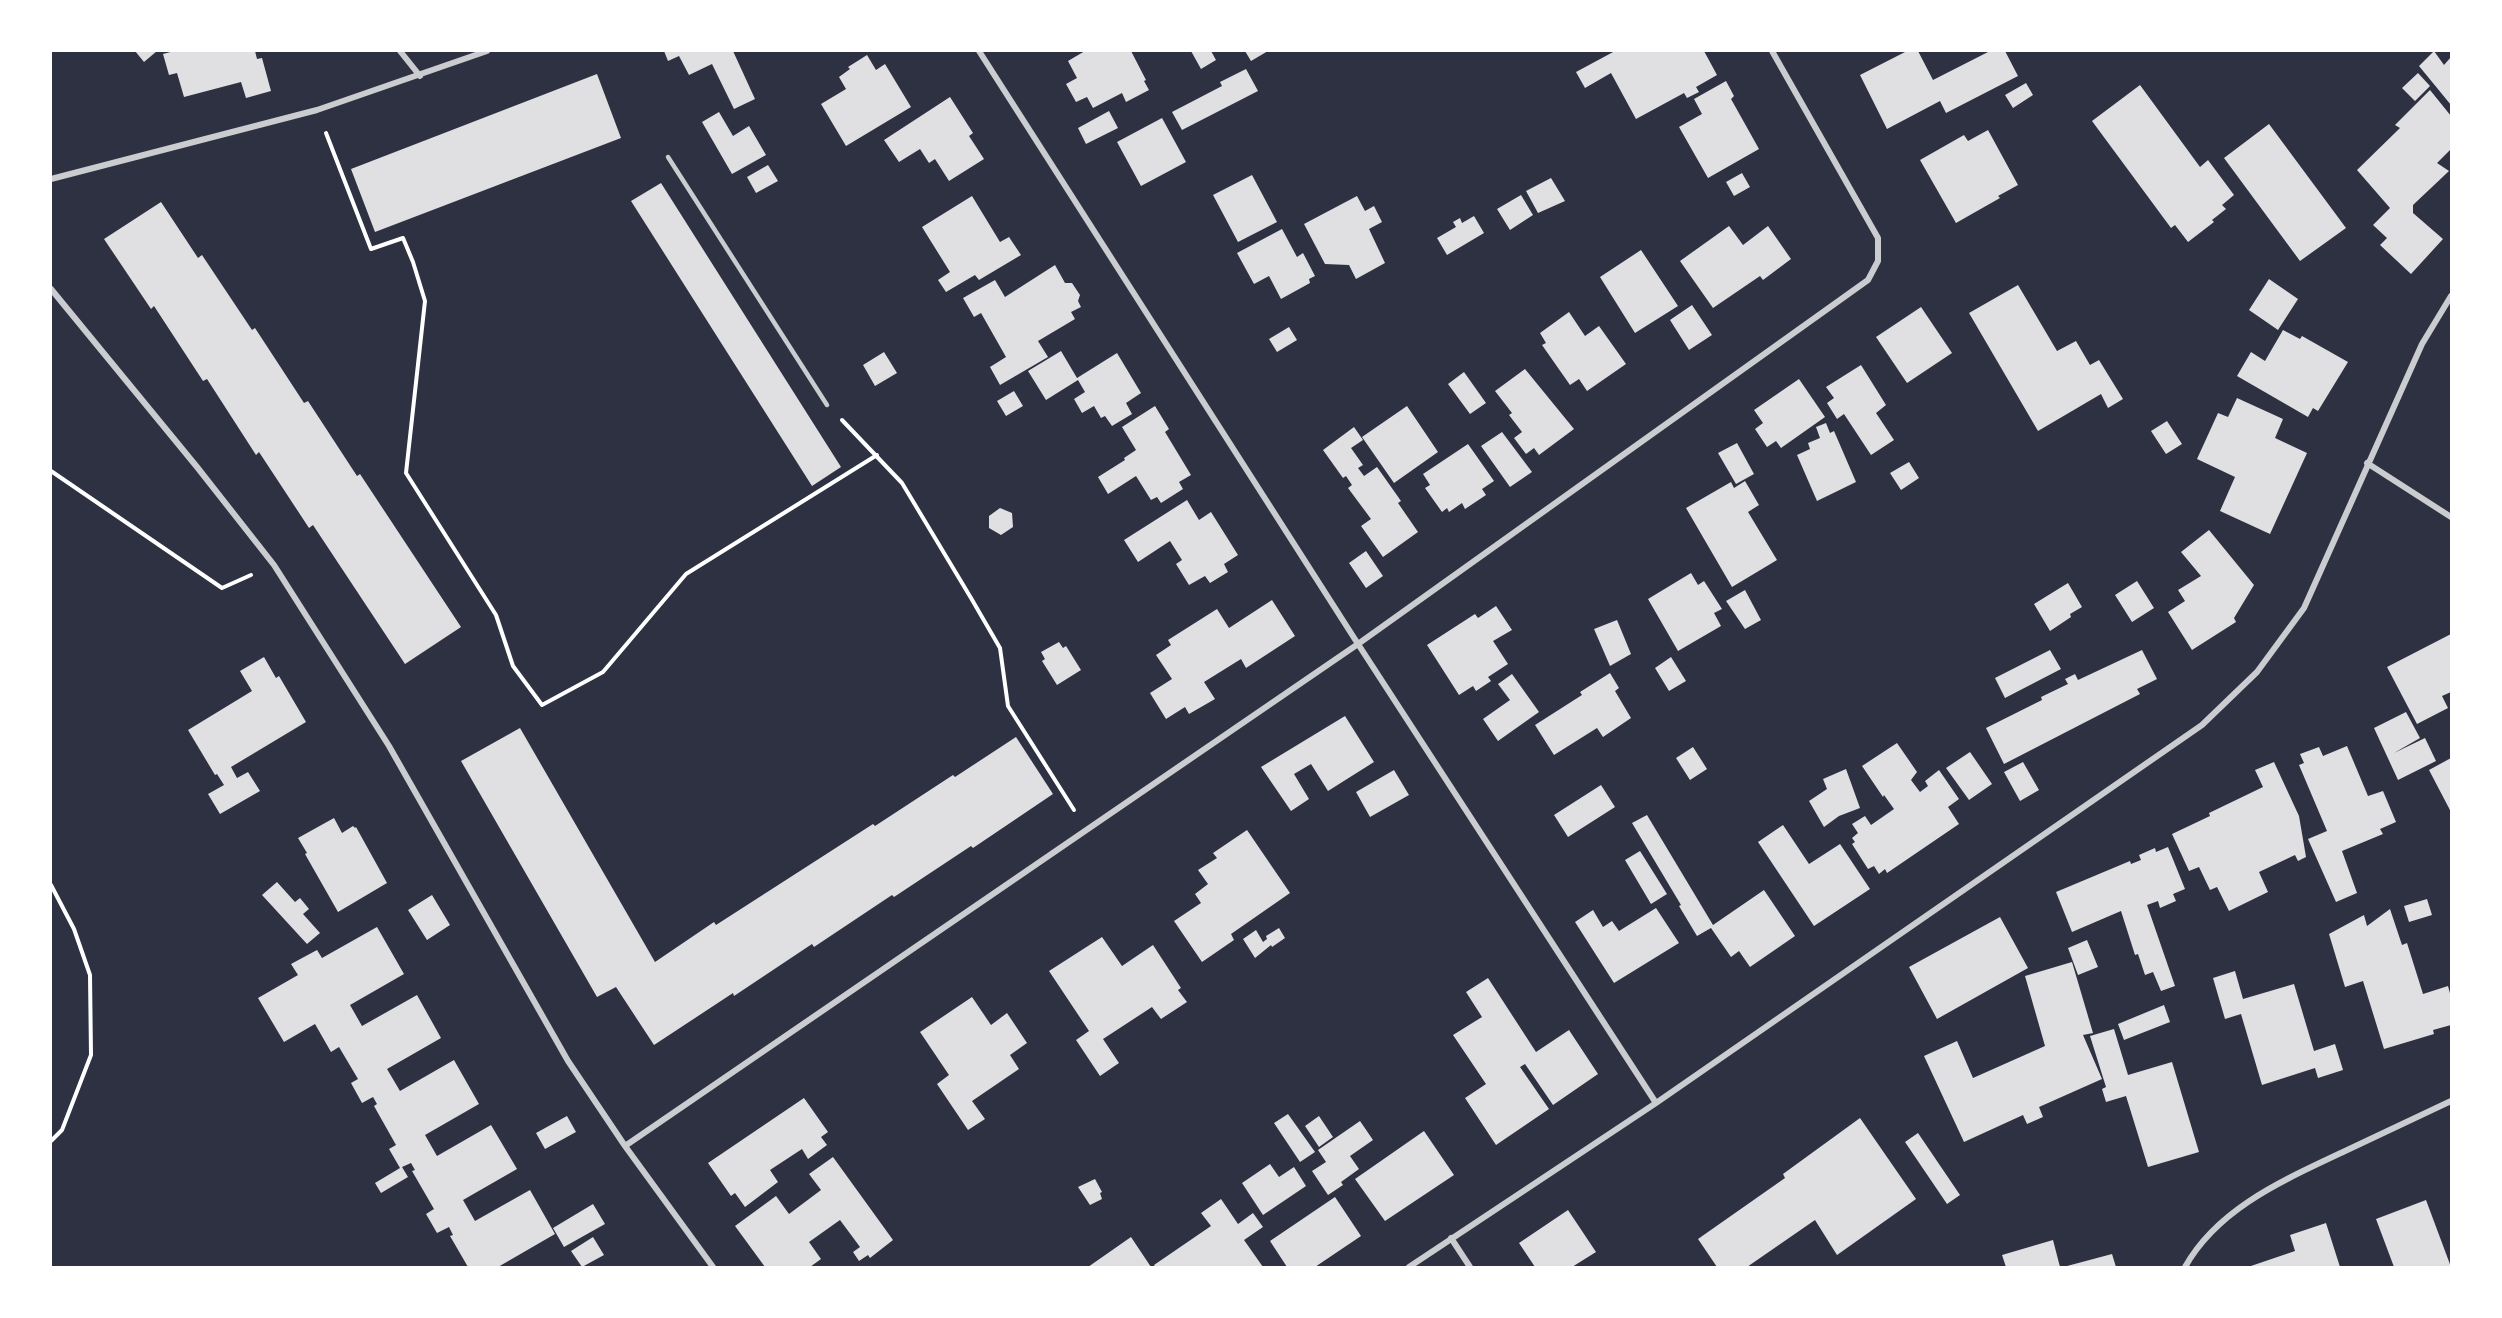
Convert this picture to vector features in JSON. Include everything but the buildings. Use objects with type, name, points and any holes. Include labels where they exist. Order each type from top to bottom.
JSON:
[{"type":"street","points":[[400,51],[420,76]]},
{"type":"street","points":[[51,179],[317,110],[487,51]]},
{"type":"street","points":[[979,51],[1358,644],[1656,1103]]},
{"type":"street","points":[[625,1146],[1358,644],[1868,280],[1878,261],[1878,238],[1772,51]]},
{"type":"street","points":[[51,289],[197,466],[274,565],[389,746],[568,1061],[625,1146],[713,1267]]},
{"type":"street","points":[[1409,1267],[1656,1103],[2202,725],[2257,672],[2304,608],[2422,344],[2451,296]]},
{"type":"street","points":[[2367,463],[2451,518]]},
{"type":"street","points":[[2185,1267],[2192,1255],[2228,1217],[2266,1189],[2451,1101]]},
{"type":"street","points":[[1451,1238],[1470,1267]]},
{"type":"lane","points":[[668,157],[827,405]]},
{"type":"path","points":[[317,110],[371,249],[403,238],[425,301],[406,473],[496,615],[513,666],[542,705],[603,672],[687,574],[877,455]]},
{"type":"path","points":[[827,405],[902,483],[1000,648],[1008,706],[1086,829]]},
{"type":"path","points":[[51,471],[222,588],[274,565]]},
{"type":"path","points":[[51,885],[74,929],[90,975],[91,1032],[91,1055],[74,1102],[62,1130],[51,1141]]}]
